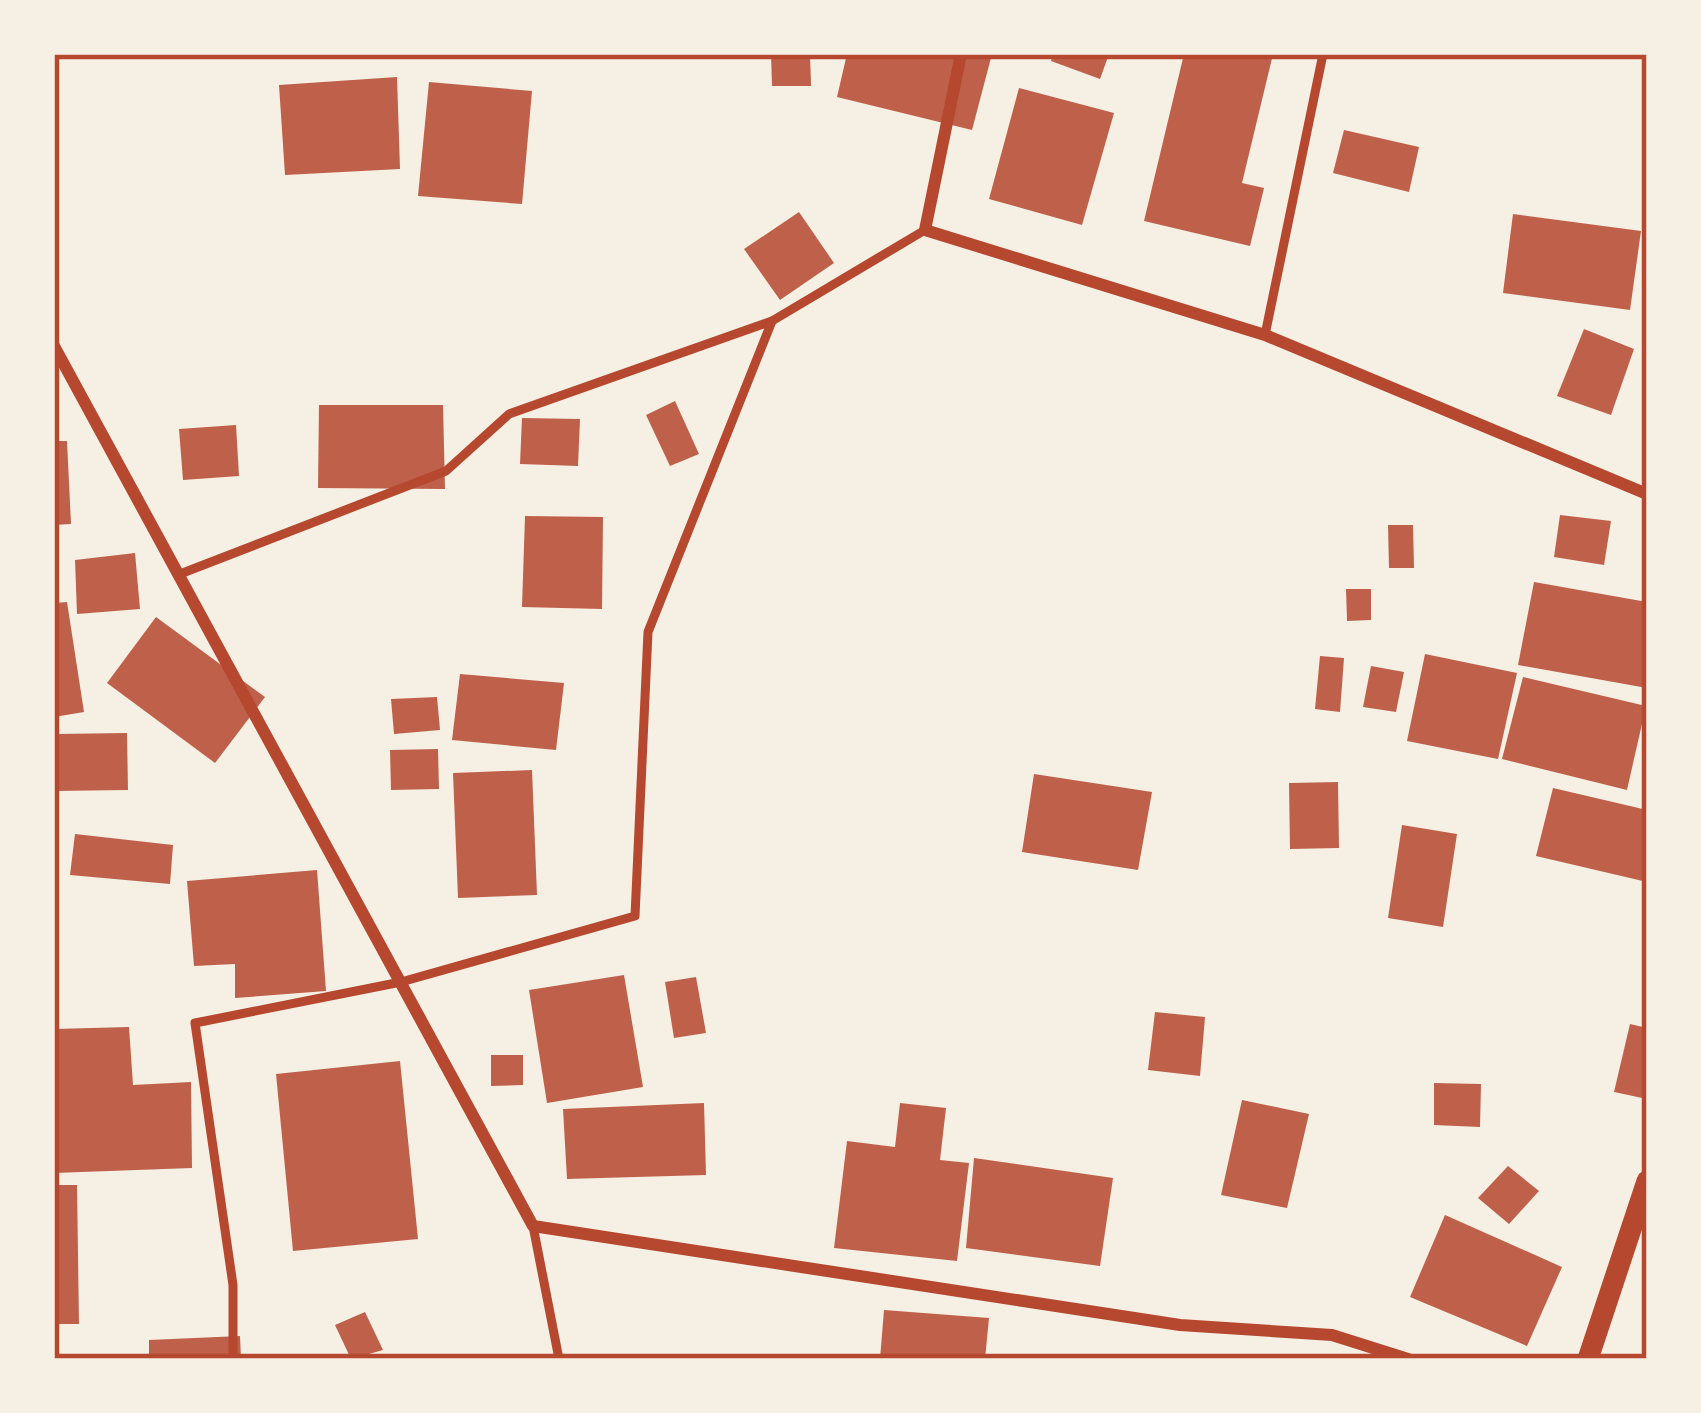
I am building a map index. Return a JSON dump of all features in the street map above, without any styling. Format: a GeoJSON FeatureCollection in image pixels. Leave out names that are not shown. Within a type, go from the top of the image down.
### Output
{"type":"FeatureCollection","features":[{"type":"Feature","properties":{"kind":"street"},"geometry":{"type":"LineString","coordinates":[[961,54],[925,230],[1265,335],[1647,494]]}},
{"type":"Feature","properties":{"kind":"street"},"geometry":{"type":"LineString","coordinates":[[54,346],[533,1226],[1180,1325],[1332,1335],[1408,1359]]}},
{"type":"Feature","properties":{"kind":"street"},"geometry":{"type":"LineString","coordinates":[[1588,1359],[1647,1180]]}},
{"type":"Feature","properties":{"kind":"lane"},"geometry":{"type":"LineString","coordinates":[[1265,335],[1323,54]]}},
{"type":"Feature","properties":{"kind":"lane"},"geometry":{"type":"LineString","coordinates":[[180,574],[446,471],[509,414],[772,321],[925,230]]}},
{"type":"Feature","properties":{"kind":"lane"},"geometry":{"type":"LineString","coordinates":[[233,1359],[233,1286],[195,1023],[401,982],[634,916],[648,632],[772,321]]}},
{"type":"Feature","properties":{"kind":"lane"},"geometry":{"type":"LineString","coordinates":[[533,1226],[559,1359]]}},
{"type":"Feature","properties":{"kind":"building"},"geometry":{"type":"Polygon","coordinates":[[[771,54],[810,54],[811,86],[772,86],[771,54]]]}},
{"type":"Feature","properties":{"kind":"building"},"geometry":{"type":"Polygon","coordinates":[[[847,54],[992,54],[972,130],[837,97],[847,54]]]}},
{"type":"Feature","properties":{"kind":"building"},"geometry":{"type":"Polygon","coordinates":[[[1053,54],[1109,54],[1100,79],[1051,61],[1053,54]]]}},
{"type":"Feature","properties":{"kind":"building"},"geometry":{"type":"Polygon","coordinates":[[[1184,54],[1273,54],[1242,183],[1264,188],[1250,246],[1144,221],[1184,54]]]}},
{"type":"Feature","properties":{"kind":"building"},"geometry":{"type":"Polygon","coordinates":[[[397,77],[400,169],[285,175],[279,85],[397,77]]]}},
{"type":"Feature","properties":{"kind":"building"},"geometry":{"type":"Polygon","coordinates":[[[429,82],[532,91],[522,204],[418,196],[429,82]]]}},
{"type":"Feature","properties":{"kind":"building"},"geometry":{"type":"Polygon","coordinates":[[[1019,88],[1114,113],[1082,225],[989,199],[1019,88]]]}},
{"type":"Feature","properties":{"kind":"building"},"geometry":{"type":"Polygon","coordinates":[[[1344,130],[1419,147],[1409,192],[1333,173],[1344,130]]]}},
{"type":"Feature","properties":{"kind":"building"},"geometry":{"type":"Polygon","coordinates":[[[799,212],[834,263],[780,300],[744,249],[799,212]]]}},
{"type":"Feature","properties":{"kind":"building"},"geometry":{"type":"Polygon","coordinates":[[[1513,214],[1641,231],[1630,310],[1503,293],[1513,214]]]}},
{"type":"Feature","properties":{"kind":"building"},"geometry":{"type":"Polygon","coordinates":[[[1584,329],[1634,349],[1611,415],[1557,396],[1584,329]]]}},
{"type":"Feature","properties":{"kind":"building"},"geometry":{"type":"Polygon","coordinates":[[[675,401],[699,454],[670,466],[646,415],[675,401]]]}},
{"type":"Feature","properties":{"kind":"building"},"geometry":{"type":"Polygon","coordinates":[[[319,405],[443,405],[445,489],[318,488],[319,405]]]}},
{"type":"Feature","properties":{"kind":"building"},"geometry":{"type":"Polygon","coordinates":[[[522,418],[580,419],[578,466],[520,464],[522,418]]]}},
{"type":"Feature","properties":{"kind":"building"},"geometry":{"type":"Polygon","coordinates":[[[236,425],[239,476],[183,480],[179,429],[236,425]]]}},
{"type":"Feature","properties":{"kind":"building"},"geometry":{"type":"Polygon","coordinates":[[[54,441],[67,441],[71,524],[54,525],[54,441]]]}},
{"type":"Feature","properties":{"kind":"building"},"geometry":{"type":"Polygon","coordinates":[[[1560,515],[1611,521],[1604,565],[1554,557],[1560,515]]]}},
{"type":"Feature","properties":{"kind":"building"},"geometry":{"type":"Polygon","coordinates":[[[525,516],[603,517],[602,609],[522,607],[525,516]]]}},
{"type":"Feature","properties":{"kind":"building"},"geometry":{"type":"Polygon","coordinates":[[[1388,525],[1413,525],[1414,568],[1389,568],[1388,525]]]}},
{"type":"Feature","properties":{"kind":"building"},"geometry":{"type":"Polygon","coordinates":[[[135,553],[140,609],[77,614],[75,560],[135,553]]]}},
{"type":"Feature","properties":{"kind":"building"},"geometry":{"type":"Polygon","coordinates":[[[1534,582],[1647,602],[1647,688],[1518,665],[1534,582]]]}},
{"type":"Feature","properties":{"kind":"building"},"geometry":{"type":"Polygon","coordinates":[[[1346,589],[1371,589],[1371,620],[1347,621],[1346,589]]]}},
{"type":"Feature","properties":{"kind":"building"},"geometry":{"type":"Polygon","coordinates":[[[67,602],[84,712],[54,717],[54,603],[67,602]]]}},
{"type":"Feature","properties":{"kind":"building"},"geometry":{"type":"Polygon","coordinates":[[[156,617],[265,697],[215,763],[107,683],[156,617]]]}},
{"type":"Feature","properties":{"kind":"building"},"geometry":{"type":"Polygon","coordinates":[[[1425,654],[1517,673],[1498,759],[1407,741],[1425,654]]]}},
{"type":"Feature","properties":{"kind":"building"},"geometry":{"type":"Polygon","coordinates":[[[1320,656],[1344,658],[1340,712],[1315,709],[1320,656]]]}},
{"type":"Feature","properties":{"kind":"building"},"geometry":{"type":"Polygon","coordinates":[[[1371,666],[1404,672],[1396,712],[1363,707],[1371,666]]]}},
{"type":"Feature","properties":{"kind":"building"},"geometry":{"type":"Polygon","coordinates":[[[460,674],[564,683],[556,750],[452,740],[460,674]]]}},
{"type":"Feature","properties":{"kind":"building"},"geometry":{"type":"Polygon","coordinates":[[[1523,677],[1646,706],[1627,790],[1502,759],[1523,677]]]}},
{"type":"Feature","properties":{"kind":"building"},"geometry":{"type":"Polygon","coordinates":[[[437,697],[440,730],[394,734],[391,699],[437,697]]]}},
{"type":"Feature","properties":{"kind":"building"},"geometry":{"type":"Polygon","coordinates":[[[127,733],[128,790],[54,791],[54,734],[127,733]]]}},
{"type":"Feature","properties":{"kind":"building"},"geometry":{"type":"Polygon","coordinates":[[[438,749],[439,789],[391,790],[390,750],[438,749]]]}},
{"type":"Feature","properties":{"kind":"building"},"geometry":{"type":"Polygon","coordinates":[[[532,770],[537,895],[458,898],[453,773],[532,770]]]}},
{"type":"Feature","properties":{"kind":"building"},"geometry":{"type":"Polygon","coordinates":[[[1034,774],[1152,792],[1138,870],[1022,852],[1034,774]]]}},
{"type":"Feature","properties":{"kind":"building"},"geometry":{"type":"Polygon","coordinates":[[[1338,782],[1339,848],[1290,849],[1289,783],[1338,782]]]}},
{"type":"Feature","properties":{"kind":"building"},"geometry":{"type":"Polygon","coordinates":[[[1553,788],[1647,810],[1647,882],[1536,856],[1553,788]]]}},
{"type":"Feature","properties":{"kind":"building"},"geometry":{"type":"Polygon","coordinates":[[[1402,825],[1457,834],[1443,927],[1388,918],[1402,825]]]}},
{"type":"Feature","properties":{"kind":"building"},"geometry":{"type":"Polygon","coordinates":[[[75,834],[173,845],[170,884],[70,875],[75,834]]]}},
{"type":"Feature","properties":{"kind":"building"},"geometry":{"type":"Polygon","coordinates":[[[317,870],[326,991],[235,998],[235,964],[194,966],[187,881],[317,870]]]}},
{"type":"Feature","properties":{"kind":"building"},"geometry":{"type":"Polygon","coordinates":[[[624,975],[643,1087],[547,1103],[529,990],[624,975]]]}},
{"type":"Feature","properties":{"kind":"building"},"geometry":{"type":"Polygon","coordinates":[[[696,977],[706,1033],[674,1038],[665,982],[696,977]]]}},
{"type":"Feature","properties":{"kind":"building"},"geometry":{"type":"Polygon","coordinates":[[[1155,1012],[1205,1017],[1200,1076],[1148,1070],[1155,1012]]]}},
{"type":"Feature","properties":{"kind":"building"},"geometry":{"type":"Polygon","coordinates":[[[1630,1024],[1647,1028],[1647,1099],[1614,1092],[1630,1024]]]}},
{"type":"Feature","properties":{"kind":"building"},"geometry":{"type":"Polygon","coordinates":[[[129,1027],[133,1085],[191,1082],[192,1168],[54,1173],[54,1029],[129,1027]]]}},
{"type":"Feature","properties":{"kind":"building"},"geometry":{"type":"Polygon","coordinates":[[[491,1055],[523,1055],[523,1085],[491,1086],[491,1055]]]}},
{"type":"Feature","properties":{"kind":"building"},"geometry":{"type":"Polygon","coordinates":[[[400,1061],[418,1239],[293,1251],[276,1074],[400,1061]]]}},
{"type":"Feature","properties":{"kind":"building"},"geometry":{"type":"Polygon","coordinates":[[[1434,1083],[1481,1084],[1480,1127],[1434,1125],[1434,1083]]]}},
{"type":"Feature","properties":{"kind":"building"},"geometry":{"type":"Polygon","coordinates":[[[1242,1100],[1309,1114],[1287,1208],[1221,1195],[1242,1100]]]}},
{"type":"Feature","properties":{"kind":"building"},"geometry":{"type":"Polygon","coordinates":[[[704,1103],[706,1175],[567,1179],[563,1109],[704,1103]]]}},
{"type":"Feature","properties":{"kind":"building"},"geometry":{"type":"Polygon","coordinates":[[[900,1103],[946,1108],[940,1160],[969,1163],[957,1261],[834,1248],[847,1141],[895,1147],[900,1103]]]}},
{"type":"Feature","properties":{"kind":"building"},"geometry":{"type":"Polygon","coordinates":[[[974,1158],[1113,1178],[1100,1266],[966,1248],[974,1158]]]}},
{"type":"Feature","properties":{"kind":"building"},"geometry":{"type":"Polygon","coordinates":[[[1508,1166],[1539,1191],[1509,1224],[1478,1198],[1508,1166]]]}},
{"type":"Feature","properties":{"kind":"building"},"geometry":{"type":"Polygon","coordinates":[[[54,1185],[77,1185],[79,1324],[54,1324],[54,1185]]]}},
{"type":"Feature","properties":{"kind":"building"},"geometry":{"type":"Polygon","coordinates":[[[1445,1215],[1562,1267],[1527,1346],[1410,1297],[1445,1215]]]}},
{"type":"Feature","properties":{"kind":"building"},"geometry":{"type":"Polygon","coordinates":[[[884,1310],[989,1318],[985,1359],[880,1359],[884,1310]]]}},
{"type":"Feature","properties":{"kind":"building"},"geometry":{"type":"Polygon","coordinates":[[[365,1312],[383,1350],[351,1359],[335,1325],[365,1312]]]}},
{"type":"Feature","properties":{"kind":"building"},"geometry":{"type":"Polygon","coordinates":[[[240,1336],[241,1359],[149,1359],[149,1340],[240,1336]]]}}]}
